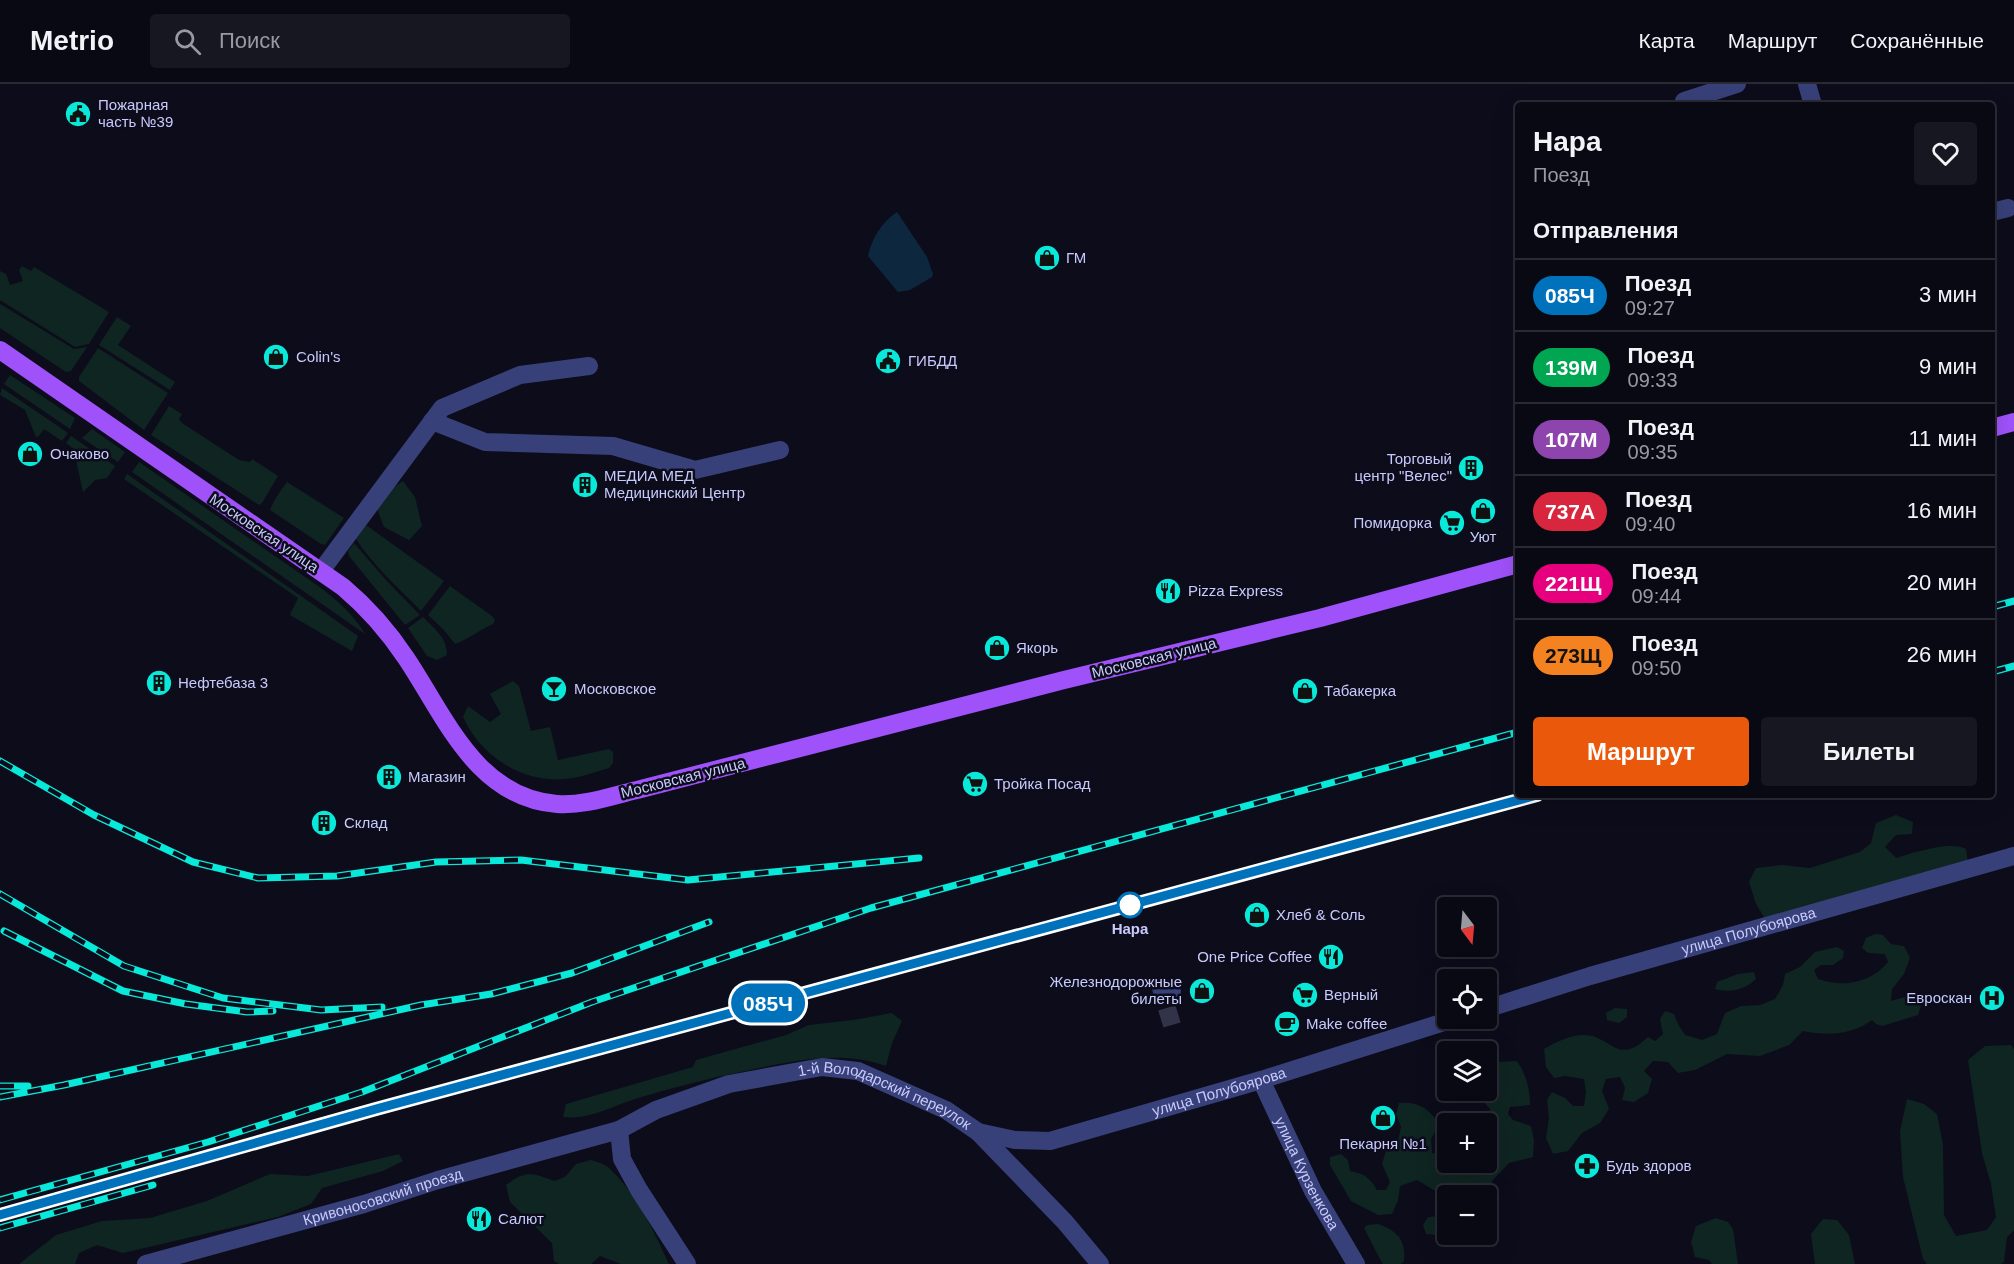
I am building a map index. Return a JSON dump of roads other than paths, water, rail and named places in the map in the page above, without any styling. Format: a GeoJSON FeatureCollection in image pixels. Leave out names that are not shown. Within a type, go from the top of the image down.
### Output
{"type":"FeatureCollection","features":[{"type":"Feature","properties":{"kind":"main road","name":"Московская улица"},"geometry":{"type":"LineString","coordinates":[[0,350],[350,593],[382,624],[453,734],[474,762],[510,791],[520,796],[558,804],[592,800],[637,790],[1064,680],[1320,618],[1515,565]]}},
{"type":"Feature","properties":{"kind":"main road"},"geometry":{"type":"LineString","coordinates":[[1995,427],[2014,422]]}},
{"type":"Feature","properties":{"kind":"street"},"geometry":{"type":"LineString","coordinates":[[1684,101],[1737,84]]}},
{"type":"Feature","properties":{"kind":"street"},"geometry":{"type":"LineString","coordinates":[[1807,84],[1812,102]]}},
{"type":"Feature","properties":{"kind":"street"},"geometry":{"type":"LineString","coordinates":[[321,571],[442,408],[520,375],[589,366]]}},
{"type":"Feature","properties":{"kind":"street"},"geometry":{"type":"LineString","coordinates":[[432,421],[485,442],[613,446],[695,470],[780,450]]}},
{"type":"Feature","properties":{"kind":"street","name":"улица Полубоярова"},"geometry":{"type":"LineString","coordinates":[[1497,1006],[1590,976],[2014,856]]}},
{"type":"Feature","properties":{"kind":"street","name":"улица Полубоярова"},"geometry":{"type":"LineString","coordinates":[[978,1132],[1015,1140],[1050,1141],[1261,1080],[1437,1024]]}},
{"type":"Feature","properties":{"kind":"street","name":"1-й Володарский переулок"},"geometry":{"type":"LineString","coordinates":[[619,1130],[656,1110],[729,1084],[822,1067],[858,1071],[946,1110],[978,1132],[1065,1222],[1100,1264]]}},
{"type":"Feature","properties":{"kind":"street","name":"улица Курзенкова"},"geometry":{"type":"LineString","coordinates":[[1261,1080],[1313,1191],[1356,1264]]}},
{"type":"Feature","properties":{"kind":"street"},"geometry":{"type":"LineString","coordinates":[[619,1130],[622,1159],[639,1190],[687,1264]]}},
{"type":"Feature","properties":{"kind":"street","name":"Кривоносовский проезд"},"geometry":{"type":"LineString","coordinates":[[146,1264],[619,1130]]}},
{"type":"Feature","properties":{"kind":"water"},"geometry":{"type":"Polygon","coordinates":[[[897,212],[927,257],[933,274],[932,277],[910,290],[898,292],[868,256],[878,231],[897,212]]]}},
{"type":"Feature","properties":{"kind":"tunnel"},"geometry":{"type":"LineString","coordinates":[[1159,982],[1172,1025]]}},
{"type":"Feature","properties":{"kind":"railway"},"geometry":{"type":"LineString","coordinates":[[1995,606],[2014,601]]}},
{"type":"Feature","properties":{"kind":"railway"},"geometry":{"type":"LineString","coordinates":[[1995,671],[2014,666]]}},
{"type":"Feature","properties":{"kind":"railway"},"geometry":{"type":"LineString","coordinates":[[0,1200],[208,1142],[362,1092],[592,1002],[871,908],[1515,733]]}},
{"type":"Feature","properties":{"kind":"railway"},"geometry":{"type":"LineString","coordinates":[[0,761],[94,815],[193,862],[258,878],[337,876],[436,862],[521,860],[688,880],[919,858]]}},
{"type":"Feature","properties":{"kind":"railway"},"geometry":{"type":"LineString","coordinates":[[0,1215],[354,1115],[1526,798]]}},
{"type":"Feature","properties":{"kind":"railway"},"geometry":{"type":"LineString","coordinates":[[0,894],[124,966],[223,998],[321,1010],[382,1007]]}},
{"type":"Feature","properties":{"kind":"railway"},"geometry":{"type":"LineString","coordinates":[[0,1097],[64,1085],[421,1005],[491,994],[572,973],[709,922]]}},
{"type":"Feature","properties":{"kind":"railway"},"geometry":{"type":"LineString","coordinates":[[4,931],[123,991],[186,1004],[247,1012],[273,1011]]}},
{"type":"Feature","properties":{"kind":"railway"},"geometry":{"type":"LineString","coordinates":[[0,1086],[28,1086]]}},
{"type":"Feature","properties":{"kind":"railway"},"geometry":{"type":"LineString","coordinates":[[0,1228],[153,1185]]}},
{"type":"Feature","properties":{"kind":"train","name":"085Ч"},"geometry":{"type":"LineString","coordinates":[[0,1215],[376,1109],[1526,798]]}},
{"type":"Feature","properties":{"kind":"place","name":"Пожарная часть №39"},"geometry":{"type":"Point","coordinates":[78,114]}},
{"type":"Feature","properties":{"kind":"place","name":"ГМ"},"geometry":{"type":"Point","coordinates":[1047,258]}},
{"type":"Feature","properties":{"kind":"place","name":"Colin's"},"geometry":{"type":"Point","coordinates":[276,357]}},
{"type":"Feature","properties":{"kind":"place","name":"ГИБДД"},"geometry":{"type":"Point","coordinates":[888,361]}},
{"type":"Feature","properties":{"kind":"place","name":"Очаково"},"geometry":{"type":"Point","coordinates":[30,454]}},
{"type":"Feature","properties":{"kind":"place","name":"Торговый центр \"Велес\""},"geometry":{"type":"Point","coordinates":[1471,468]}},
{"type":"Feature","properties":{"kind":"place","name":"МЕДИА МЕД Медицинский Центр"},"geometry":{"type":"Point","coordinates":[585,485]}},
{"type":"Feature","properties":{"kind":"place","name":"Уют"},"geometry":{"type":"Point","coordinates":[1483,511]}},
{"type":"Feature","properties":{"kind":"place","name":"Помидорка"},"geometry":{"type":"Point","coordinates":[1452,523]}},
{"type":"Feature","properties":{"kind":"place","name":"Pizza Express"},"geometry":{"type":"Point","coordinates":[1168,591]}},
{"type":"Feature","properties":{"kind":"place","name":"Якорь"},"geometry":{"type":"Point","coordinates":[997,648]}},
{"type":"Feature","properties":{"kind":"place","name":"Нефтебаза 3"},"geometry":{"type":"Point","coordinates":[159,683]}},
{"type":"Feature","properties":{"kind":"place","name":"Московское"},"geometry":{"type":"Point","coordinates":[554,689]}},
{"type":"Feature","properties":{"kind":"place","name":"Табакерка"},"geometry":{"type":"Point","coordinates":[1305,691]}},
{"type":"Feature","properties":{"kind":"place","name":"Магазин"},"geometry":{"type":"Point","coordinates":[389,777]}},
{"type":"Feature","properties":{"kind":"place","name":"Тройка Посад"},"geometry":{"type":"Point","coordinates":[975,784]}},
{"type":"Feature","properties":{"kind":"place","name":"Склад"},"geometry":{"type":"Point","coordinates":[324,823]}},
{"type":"Feature","properties":{"kind":"place","name":"Нара"},"geometry":{"type":"Point","coordinates":[1130,905]}},
{"type":"Feature","properties":{"kind":"place","name":"Хлеб & Соль"},"geometry":{"type":"Point","coordinates":[1257,915]}},
{"type":"Feature","properties":{"kind":"place","name":"One Price Coffee"},"geometry":{"type":"Point","coordinates":[1331,957]}},
{"type":"Feature","properties":{"kind":"place","name":"Железнодорожные билеты"},"geometry":{"type":"Point","coordinates":[1202,991]}},
{"type":"Feature","properties":{"kind":"place","name":"Верный"},"geometry":{"type":"Point","coordinates":[1305,995]}},
{"type":"Feature","properties":{"kind":"place","name":"Евроскан"},"geometry":{"type":"Point","coordinates":[1992,998]}},
{"type":"Feature","properties":{"kind":"place","name":"Make coffee"},"geometry":{"type":"Point","coordinates":[1287,1024]}},
{"type":"Feature","properties":{"kind":"place","name":"Пекарня №1"},"geometry":{"type":"Point","coordinates":[1383,1118]}},
{"type":"Feature","properties":{"kind":"place","name":"Будь здоров"},"geometry":{"type":"Point","coordinates":[1587,1166]}},
{"type":"Feature","properties":{"kind":"place","name":"Салют"},"geometry":{"type":"Point","coordinates":[479,1219]}}]}
